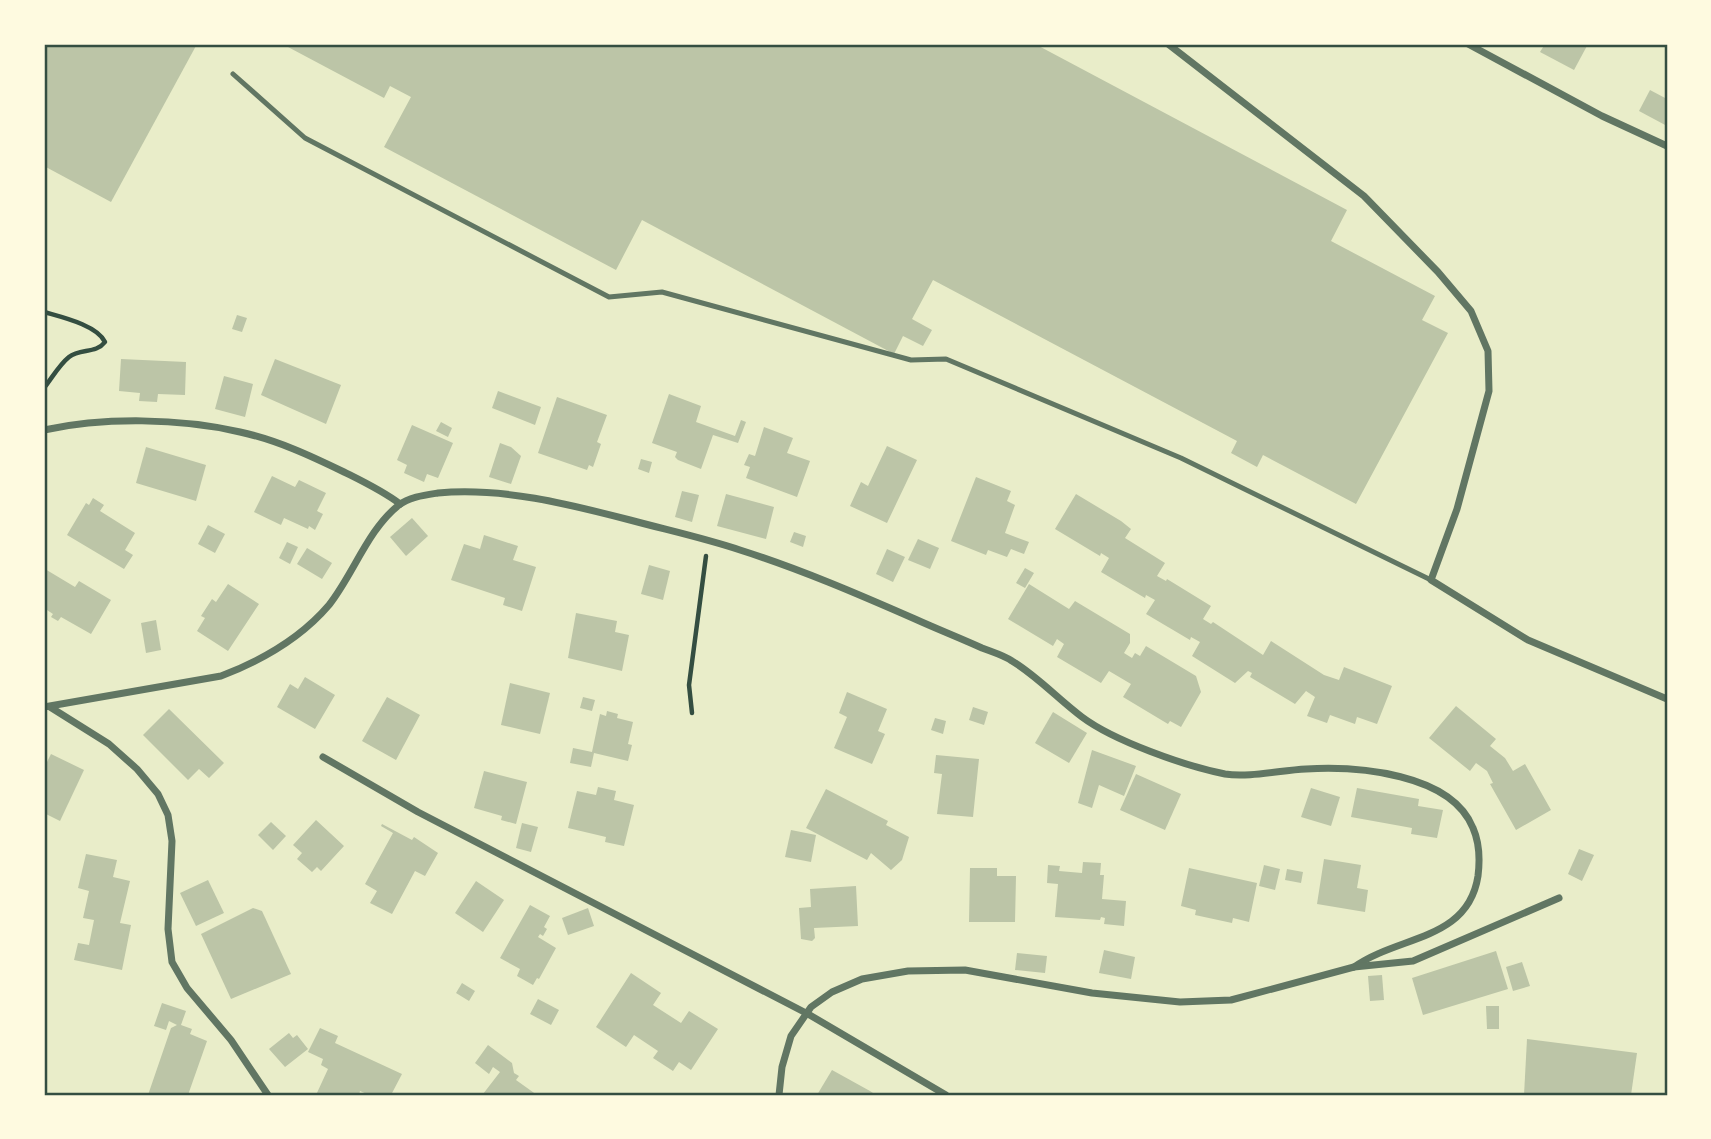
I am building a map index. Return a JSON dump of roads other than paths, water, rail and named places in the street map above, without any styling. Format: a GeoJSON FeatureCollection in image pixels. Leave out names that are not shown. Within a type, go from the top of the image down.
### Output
{"type":"FeatureCollection","features":[{"type":"Feature","properties":{"kind":"street"},"geometry":{"type":"LineString","coordinates":[[1168,44],[1364,196],[1471,310],[1488,351],[1489,391],[1457,509],[1431,580],[1528,640],[1667,699]]}},
{"type":"Feature","properties":{"kind":"street"},"geometry":{"type":"LineString","coordinates":[[1468,44],[1602,116],[1667,146]]}},
{"type":"Feature","properties":{"kind":"street"},"geometry":{"type":"LineString","coordinates":[[44,430],[115,422],[172,423],[241,432],[294,448],[384,492],[400,503]]}},
{"type":"Feature","properties":{"kind":"street"},"geometry":{"type":"LineString","coordinates":[[46,707],[221,676],[278,650],[300,634],[331,602],[368,543],[400,503],[415,497],[466,491],[538,498],[741,550],[855,593],[1012,661],[1086,720],[1153,753],[1229,775],[1310,768],[1368,771],[1403,776],[1430,787],[1457,806],[1473,826],[1480,857],[1475,892],[1462,915],[1443,928],[1370,955],[1354,967]]}},
{"type":"Feature","properties":{"kind":"street"},"geometry":{"type":"LineString","coordinates":[[46,707],[109,744],[138,769],[158,794],[168,815],[172,841],[167,929],[172,962],[187,988],[231,1040],[268,1095]]}},
{"type":"Feature","properties":{"kind":"street"},"geometry":{"type":"LineString","coordinates":[[323,757],[418,812],[808,1014],[946,1095]]}},
{"type":"Feature","properties":{"kind":"street"},"geometry":{"type":"LineString","coordinates":[[779,1095],[782,1067],[791,1036],[811,1007],[832,992],[862,979],[908,971],[965,970],[1092,993],[1180,1002],[1231,1000],[1354,967],[1413,961],[1559,898]]}},
{"type":"Feature","properties":{"kind":"lane"},"geometry":{"type":"LineString","coordinates":[[233,74],[305,138],[609,297],[662,292],[911,359],[946,359],[1181,457],[1431,580]]}}]}
